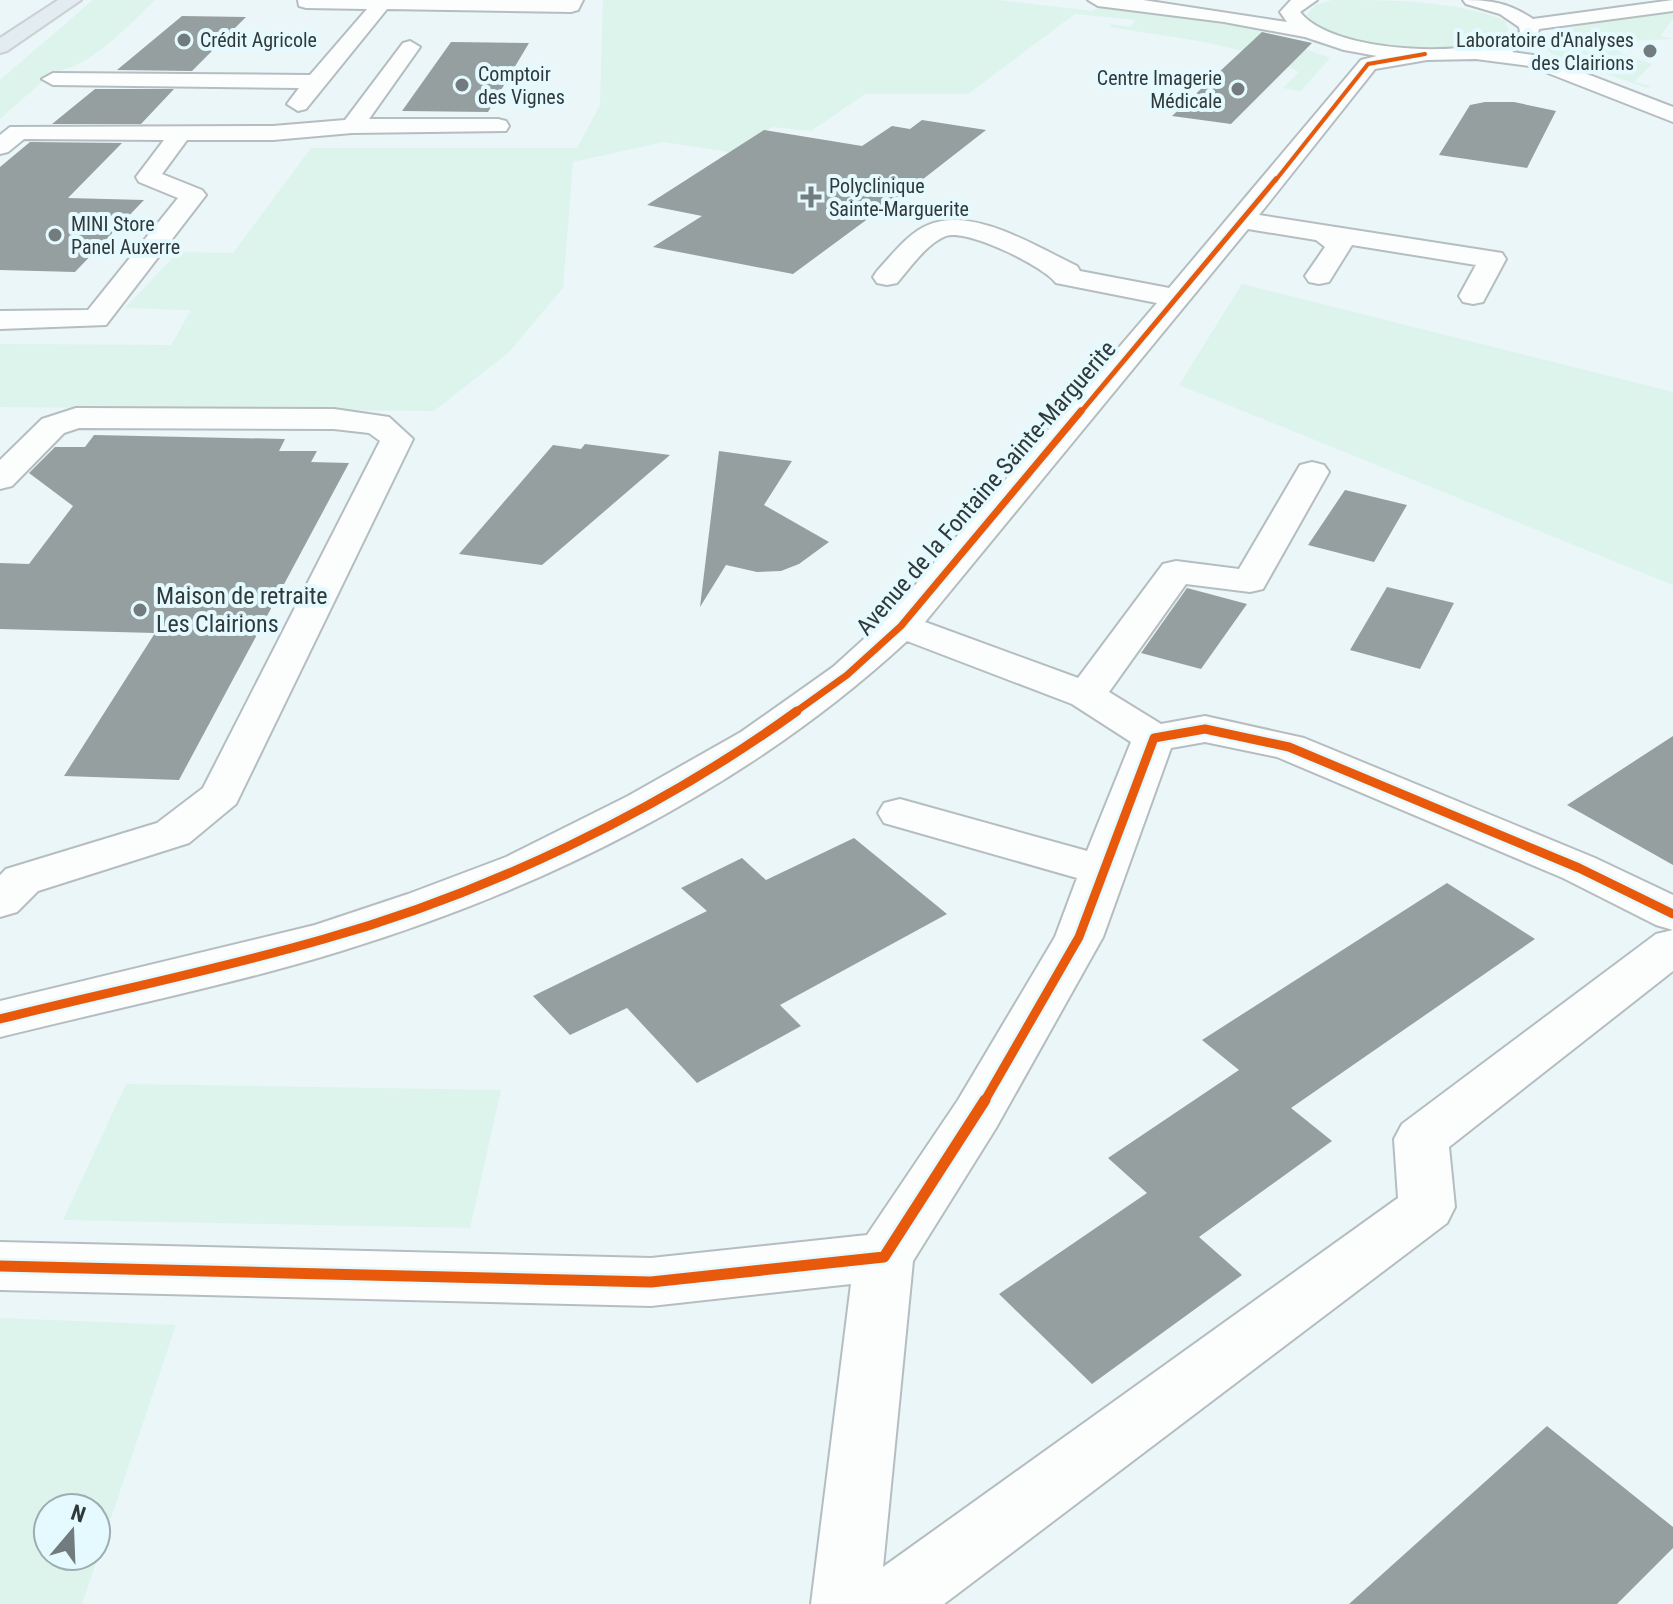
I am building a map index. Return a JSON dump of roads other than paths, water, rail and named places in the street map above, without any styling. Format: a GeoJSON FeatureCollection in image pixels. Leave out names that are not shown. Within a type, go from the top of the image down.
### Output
{"type":"FeatureCollection","features":[{"type":"Feature","properties":{"kind":"main road"},"geometry":{"type":"LineString","coordinates":[[0,45],[47,0]]}},
{"type":"Feature","properties":{"kind":"main road"},"geometry":{"type":"LineString","coordinates":[[0,45],[71,0]]}},
{"type":"Feature","properties":{"kind":"street"},"geometry":{"type":"LineString","coordinates":[[367,21],[446,9],[571,6],[573,0]]}},
{"type":"Feature","properties":{"kind":"street"},"geometry":{"type":"LineString","coordinates":[[1098,0],[1224,16],[1306,31],[1361,55],[1462,54],[1527,42],[1671,6]]}},
{"type":"Feature","properties":{"kind":"street"},"geometry":{"type":"LineString","coordinates":[[1169,0],[1257,5],[1303,2]]}},
{"type":"Feature","properties":{"kind":"street"},"geometry":{"type":"LineString","coordinates":[[1480,2],[1541,5],[1624,0]]}},
{"type":"Feature","properties":{"kind":"street"},"geometry":{"type":"LineString","coordinates":[[306,2],[383,2],[446,9]]}},
{"type":"Feature","properties":{"kind":"street"},"geometry":{"type":"LineString","coordinates":[[273,133],[383,2]]}},
{"type":"Feature","properties":{"kind":"street"},"geometry":{"type":"LineString","coordinates":[[1303,2],[1290,12],[1293,21],[1306,31]]}},
{"type":"Feature","properties":{"kind":"street"},"geometry":{"type":"LineString","coordinates":[[1480,2],[1521,17],[1527,42],[1673,115]]}},
{"type":"Feature","properties":{"kind":"street"},"geometry":{"type":"LineString","coordinates":[[352,126],[410,47]]}},
{"type":"Feature","properties":{"kind":"street","name":"Avenue de la Fontaine Sainte-Marguerite"},"geometry":{"type":"LineString","coordinates":[[0,1019],[325,939],[425,905],[522,867],[644,806],[756,741],[847,675],[901,626],[1240,220],[1361,55]]}},
{"type":"Feature","properties":{"kind":"street"},"geometry":{"type":"LineString","coordinates":[[53,79],[317,82]]}},
{"type":"Feature","properties":{"kind":"street"},"geometry":{"type":"LineString","coordinates":[[210,106],[235,81]]}},
{"type":"Feature","properties":{"kind":"street"},"geometry":{"type":"LineString","coordinates":[[0,147],[18,132],[273,133],[352,126],[498,126]]}},
{"type":"Feature","properties":{"kind":"street"},"geometry":{"type":"LineString","coordinates":[[0,320],[96,319],[193,195],[148,177],[181,132]]}},
{"type":"Feature","properties":{"kind":"street"},"geometry":{"type":"LineString","coordinates":[[1240,220],[1492,259],[1473,296]]}},
{"type":"Feature","properties":{"kind":"street"},"geometry":{"type":"LineString","coordinates":[[887,277],[935,232],[952,227],[992,237],[1067,272],[1066,277],[1175,298]]}},
{"type":"Feature","properties":{"kind":"street"},"geometry":{"type":"LineString","coordinates":[[1319,276],[1339,246],[1324,233]]}},
{"type":"Feature","properties":{"kind":"street"},"geometry":{"type":"LineString","coordinates":[[0,479],[53,426],[76,418],[334,419],[378,424],[397,439],[221,795],[173,833],[22,880],[0,901]]}},
{"type":"Feature","properties":{"kind":"street"},"geometry":{"type":"LineString","coordinates":[[1086,695],[1176,572],[1250,581],[1312,472]]}},
{"type":"Feature","properties":{"kind":"street"},"geometry":{"type":"LineString","coordinates":[[901,626],[1086,695],[1154,738],[1205,729],[1289,747],[1579,868],[1673,914]]}},
{"type":"Feature","properties":{"kind":"street"},"geometry":{"type":"LineString","coordinates":[[845,1604],[884,1257],[977,1114],[1079,937],[1154,738]]}},
{"type":"Feature","properties":{"kind":"street"},"geometry":{"type":"LineString","coordinates":[[900,813],[1103,870]]}},
{"type":"Feature","properties":{"kind":"street"},"geometry":{"type":"LineString","coordinates":[[889,1604],[1427,1207],[1421,1139],[1673,946]]}},
{"type":"Feature","properties":{"kind":"street"},"geometry":{"type":"LineString","coordinates":[[0,1266],[651,1282],[884,1257]]}},
{"type":"Feature","properties":{"kind":"place","name":"Crédit Agricole"},"geometry":{"type":"Point","coordinates":[184,40]}},
{"type":"Feature","properties":{"kind":"place","name":"Laboratoire d'Analyses des Clairions"},"geometry":{"type":"Point","coordinates":[1650,51]}},
{"type":"Feature","properties":{"kind":"place","name":"Comptoir des Vignes"},"geometry":{"type":"Point","coordinates":[462,85]}},
{"type":"Feature","properties":{"kind":"place","name":"Centre Imagerie Médicale"},"geometry":{"type":"Point","coordinates":[1238,89]}},
{"type":"Feature","properties":{"kind":"place","name":"Polyclinique Sainte-Marguerite"},"geometry":{"type":"Point","coordinates":[811,197]}},
{"type":"Feature","properties":{"kind":"place","name":"MINI Store Panel Auxerre"},"geometry":{"type":"Point","coordinates":[55,235]}},
{"type":"Feature","properties":{"kind":"place","name":"Maison de retraite Les Clairions"},"geometry":{"type":"Point","coordinates":[140,610]}}]}
